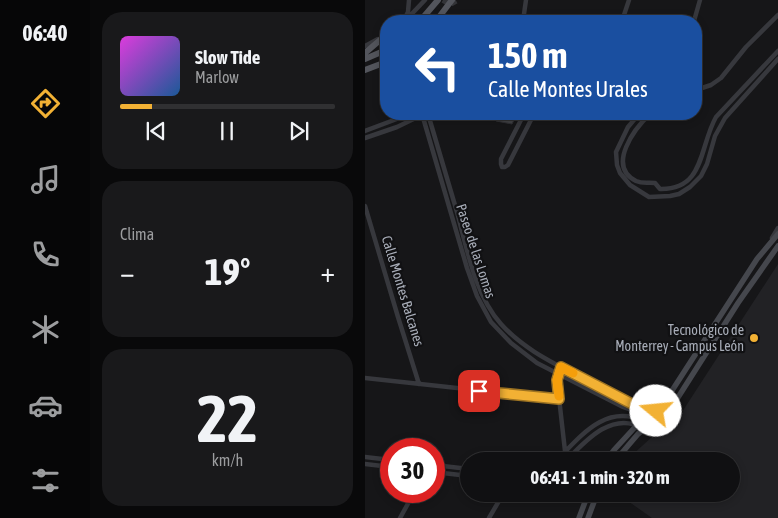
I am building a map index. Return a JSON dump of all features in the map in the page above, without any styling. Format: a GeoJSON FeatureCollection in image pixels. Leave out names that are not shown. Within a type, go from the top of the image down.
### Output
{"type":"FeatureCollection","features":[{"type":"Feature","properties":{"kind":"main road"},"geometry":{"type":"LineString","coordinates":[[425,15],[438,0]]}},
{"type":"Feature","properties":{"kind":"main road"},"geometry":{"type":"LineString","coordinates":[[441,15],[452,0]]}},
{"type":"Feature","properties":{"kind":"main road"},"geometry":{"type":"LineString","coordinates":[[365,53],[380,40]]}},
{"type":"Feature","properties":{"kind":"main road"},"geometry":{"type":"LineString","coordinates":[[365,59],[380,53]]}},
{"type":"Feature","properties":{"kind":"main road"},"geometry":{"type":"LineString","coordinates":[[365,70],[380,64]]}},
{"type":"Feature","properties":{"kind":"street"},"geometry":{"type":"LineString","coordinates":[[407,15],[409,0]]}},
{"type":"Feature","properties":{"kind":"street"},"geometry":{"type":"LineString","coordinates":[[411,15],[425,0]]}},
{"type":"Feature","properties":{"kind":"street"},"geometry":{"type":"LineString","coordinates":[[524,15],[526,0]]}},
{"type":"Feature","properties":{"kind":"street"},"geometry":{"type":"LineString","coordinates":[[623,15],[629,0]]}},
{"type":"Feature","properties":{"kind":"street"},"geometry":{"type":"LineString","coordinates":[[695,15],[699,0]]}},
{"type":"Feature","properties":{"kind":"street"},"geometry":{"type":"LineString","coordinates":[[702,88],[711,85],[721,78],[745,47],[778,15]]}},
{"type":"Feature","properties":{"kind":"street"},"geometry":{"type":"LineString","coordinates":[[365,46],[380,38]]}},
{"type":"Feature","properties":{"kind":"street"},"geometry":{"type":"LineString","coordinates":[[660,189],[682,186],[692,177],[699,164],[709,130],[716,117],[778,50]]}},
{"type":"Feature","properties":{"kind":"street"},"geometry":{"type":"LineString","coordinates":[[634,120],[628,127],[616,152],[620,174],[636,189],[651,198],[675,195],[685,191],[695,183],[704,171],[721,123],[778,59]]}},
{"type":"Feature","properties":{"kind":"street"},"geometry":{"type":"LineString","coordinates":[[365,131],[394,120]]}},
{"type":"Feature","properties":{"kind":"street"},"geometry":{"type":"LineString","coordinates":[[365,138],[410,120]]}},
{"type":"Feature","properties":{"kind":"street","name":"Paseo de las Lomas"},"geometry":{"type":"LineString","coordinates":[[426,120],[477,296],[491,322],[511,343],[527,356],[629,410],[642,421],[656,419]]}},
{"type":"Feature","properties":{"kind":"street"},"geometry":{"type":"LineString","coordinates":[[521,120],[501,159],[502,167],[505,168],[508,165],[531,120]]}},
{"type":"Feature","properties":{"kind":"street"},"geometry":{"type":"LineString","coordinates":[[644,120],[631,138],[624,153],[625,170],[636,181],[648,184],[655,183],[660,189]]}},
{"type":"Feature","properties":{"kind":"street"},"geometry":{"type":"LineString","coordinates":[[645,194],[645,188],[648,184]]}},
{"type":"Feature","properties":{"kind":"street"},"geometry":{"type":"LineString","coordinates":[[658,196],[660,189]]}},
{"type":"Feature","properties":{"kind":"street","name":"Calle Montes Balcanes"},"geometry":{"type":"LineString","coordinates":[[365,206],[419,384]]}},
{"type":"Feature","properties":{"kind":"street"},"geometry":{"type":"LineString","coordinates":[[613,452],[642,421],[664,403],[778,228]]}},
{"type":"Feature","properties":{"kind":"street"},"geometry":{"type":"LineString","coordinates":[[769,243],[778,234]]}},
{"type":"Feature","properties":{"kind":"street"},"geometry":{"type":"LineString","coordinates":[[623,452],[644,429],[677,399],[733,311],[778,246]]}},
{"type":"Feature","properties":{"kind":"street","name":"Paseo de las Lomas"},"geometry":{"type":"LineString","coordinates":[[467,257],[488,305],[501,323],[521,343],[561,367],[636,406],[647,411],[656,411]]}},
{"type":"Feature","properties":{"kind":"street"},"geometry":{"type":"LineString","coordinates":[[561,367],[558,373],[559,399],[565,451]]}},
{"type":"Feature","properties":{"kind":"street"},"geometry":{"type":"LineString","coordinates":[[365,378],[559,399]]}},
{"type":"Feature","properties":{"kind":"street"},"geometry":{"type":"LineString","coordinates":[[565,451],[585,431],[604,421],[630,416],[650,424]]}},
{"type":"Feature","properties":{"kind":"street"},"geometry":{"type":"LineString","coordinates":[[604,421],[606,427]]}},
{"type":"Feature","properties":{"kind":"street"},"geometry":{"type":"LineString","coordinates":[[574,452],[587,438],[606,427],[625,422],[642,421]]}},
{"type":"Feature","properties":{"kind":"street"},"geometry":{"type":"LineString","coordinates":[[642,421],[644,429]]}},
{"type":"Feature","properties":{"kind":"street"},"geometry":{"type":"LineString","coordinates":[[365,457],[380,459]]}},
{"type":"Feature","properties":{"kind":"street"},"geometry":{"type":"LineString","coordinates":[[365,464],[380,466]]}},
{"type":"Feature","properties":{"kind":"street"},"geometry":{"type":"LineString","coordinates":[[445,466],[460,468]]}},
{"type":"Feature","properties":{"kind":"street"},"geometry":{"type":"LineString","coordinates":[[445,473],[460,475]]}},
{"type":"Feature","properties":{"kind":"street"},"geometry":{"type":"LineString","coordinates":[[489,518],[498,502]]}},
{"type":"Feature","properties":{"kind":"street"},"geometry":{"type":"LineString","coordinates":[[579,518],[585,502]]}},
{"type":"Feature","properties":{"kind":"street"},"geometry":{"type":"LineString","coordinates":[[588,518],[594,502]]}},
{"type":"Feature","properties":{"kind":"street"},"geometry":{"type":"LineString","coordinates":[[400,518],[408,503]]}},
{"type":"Feature","properties":{"kind":"shaded area","name":"Tecnológico de Monterrey - Campus León"},"geometry":{"type":"Polygon","coordinates":[[[778,264],[778,518],[652,518],[629,502],[740,502],[740,452],[635,452],[682,412],[778,264]]]}},
{"type":"Feature","properties":{"kind":"building"},"geometry":{"type":"Polygon","coordinates":[[[496,120],[514,120],[512,124],[496,120]]]}},
{"type":"Feature","properties":{"kind":"tunnel"},"geometry":{"type":"LineString","coordinates":[[443,0],[450,4],[457,0]]}},
{"type":"Feature","properties":{"kind":"slow traffic"},"geometry":{"type":"LineString","coordinates":[[559,396],[557,380],[561,367],[573,373]]}},
{"type":"Feature","properties":{"kind":"place","name":"Tecnológico de Monterrey - Campus León"},"geometry":{"type":"Point","coordinates":[754,338]}},
{"type":"Feature","properties":{"kind":"route"},"geometry":{"type":"LineString","coordinates":[[479,391],[559,399],[557,380],[561,367],[612,395],[647,411],[656,411]]}}]}
